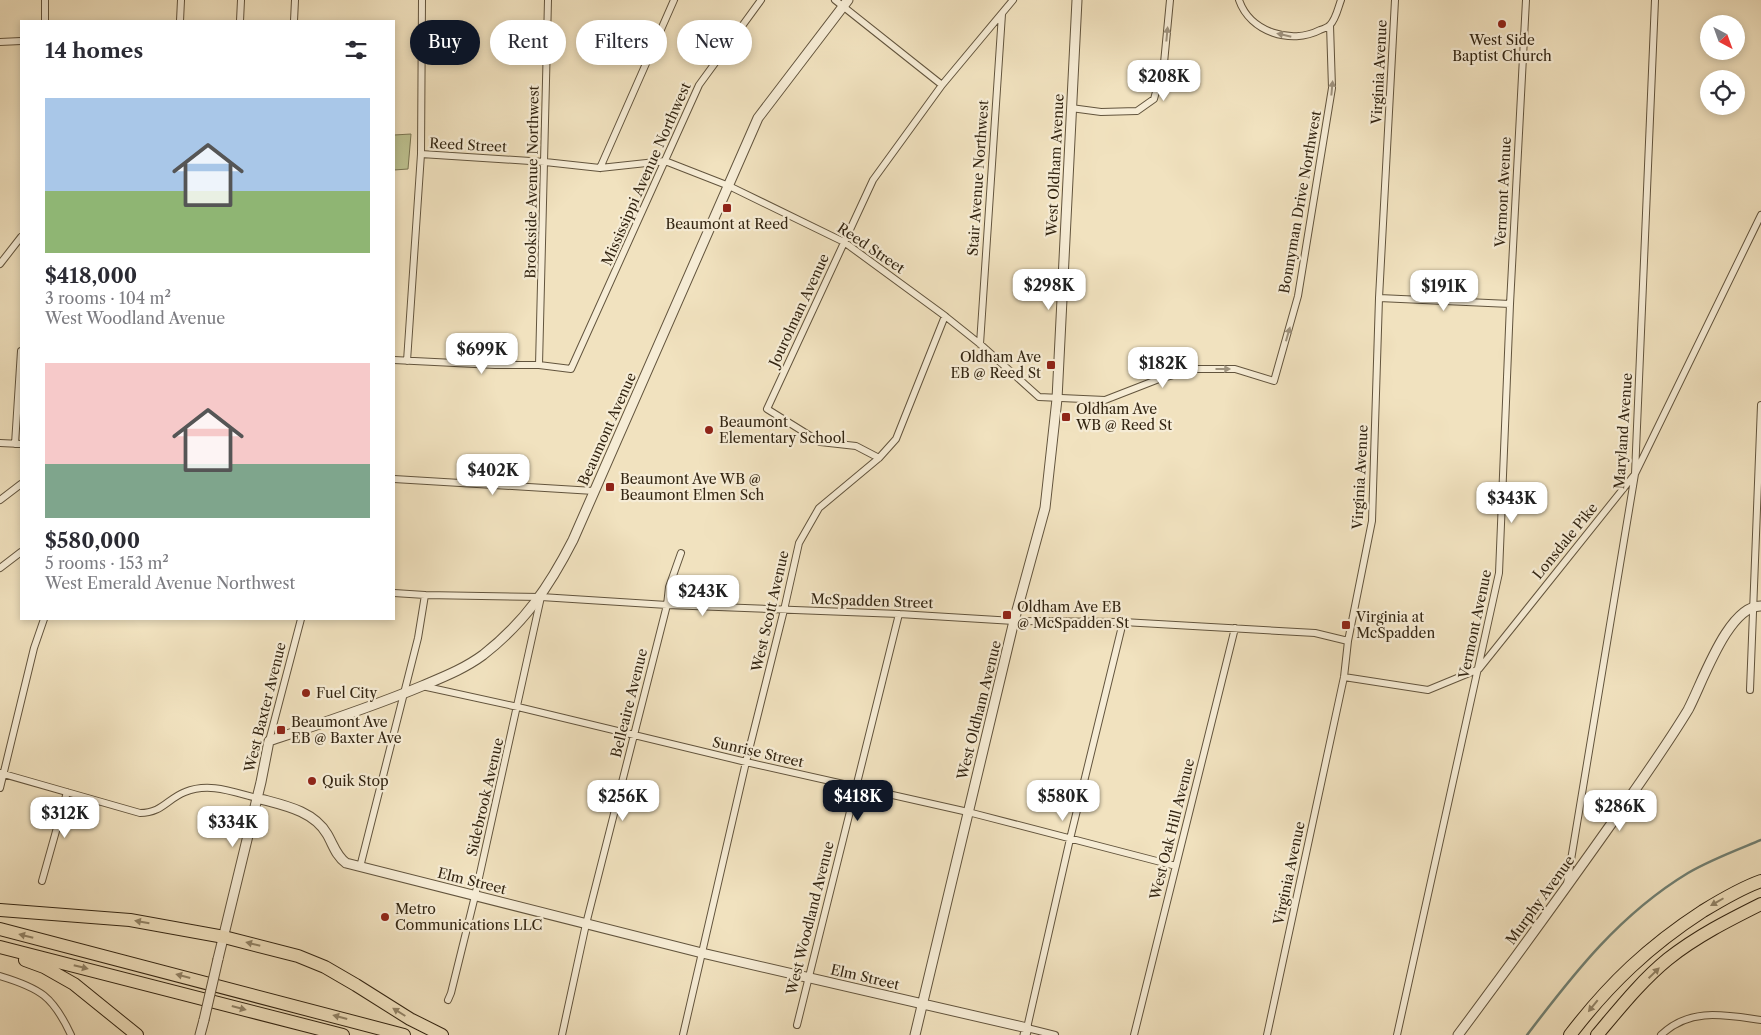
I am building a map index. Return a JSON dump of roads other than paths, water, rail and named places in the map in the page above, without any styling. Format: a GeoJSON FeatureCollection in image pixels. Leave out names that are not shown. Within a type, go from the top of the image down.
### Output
{"type":"FeatureCollection","features":[{"type":"Feature","properties":{"kind":"highway"},"geometry":{"type":"LineString","coordinates":[[1570,1035],[1596,1001],[1637,961],[1672,931],[1719,901],[1761,881]]}},
{"type":"Feature","properties":{"kind":"highway"},"geometry":{"type":"LineString","coordinates":[[1597,1035],[1632,994],[1668,959],[1717,926],[1761,904]]}},
{"type":"Feature","properties":{"kind":"highway"},"geometry":{"type":"LineString","coordinates":[[0,910],[130,920],[224,937],[298,956],[325,967],[410,1019],[442,1035]]}},
{"type":"Feature","properties":{"kind":"highway"},"geometry":{"type":"LineString","coordinates":[[0,929],[404,1035]]}},
{"type":"Feature","properties":{"kind":"highway"},"geometry":{"type":"LineString","coordinates":[[0,948],[44,967],[74,984],[137,1035]]}},
{"type":"Feature","properties":{"kind":"highway"},"geometry":{"type":"LineString","coordinates":[[0,948],[343,1035]]}},
{"type":"Feature","properties":{"kind":"street"},"geometry":{"type":"LineString","coordinates":[[45,0],[45,20]]}},
{"type":"Feature","properties":{"kind":"street"},"geometry":{"type":"LineString","coordinates":[[180,20],[181,0]]}},
{"type":"Feature","properties":{"kind":"street"},"geometry":{"type":"LineString","coordinates":[[240,20],[241,0]]}},
{"type":"Feature","properties":{"kind":"street"},"geometry":{"type":"LineString","coordinates":[[294,20],[295,0]]}},
{"type":"Feature","properties":{"kind":"street"},"geometry":{"type":"LineString","coordinates":[[407,361],[421,154],[422,0]]}},
{"type":"Feature","properties":{"kind":"street","name":"Brookside Avenue Northwest"},"geometry":{"type":"LineString","coordinates":[[539,365],[548,0]]}},
{"type":"Feature","properties":{"kind":"street"},"geometry":{"type":"LineString","coordinates":[[600,168],[674,0]]}},
{"type":"Feature","properties":{"kind":"street","name":"Mississippi Avenue Northwest"},"geometry":{"type":"LineString","coordinates":[[539,365],[571,369],[699,85],[761,0]]}},
{"type":"Feature","properties":{"kind":"street","name":"Jourolman Avenue"},"geometry":{"type":"LineString","coordinates":[[879,458],[856,446],[820,442],[767,409],[873,180],[942,85],[1013,0]]}},
{"type":"Feature","properties":{"kind":"street","name":"West Oldham Avenue"},"geometry":{"type":"LineString","coordinates":[[915,1035],[1014,621],[1045,508],[1057,398],[1077,0]]}},
{"type":"Feature","properties":{"kind":"street"},"geometry":{"type":"LineString","coordinates":[[1071,108],[1101,112],[1138,111],[1154,99],[1164,63],[1170,0]]}},
{"type":"Feature","properties":{"kind":"street"},"geometry":{"type":"LineString","coordinates":[[1239,0],[1242,9],[1262,27],[1281,35],[1296,37],[1311,35],[1330,26],[1337,14],[1341,0]]}},
{"type":"Feature","properties":{"kind":"street","name":"Virginia Avenue"},"geometry":{"type":"LineString","coordinates":[[1267,1035],[1344,677],[1348,641],[1372,521],[1379,298],[1395,0]]}},
{"type":"Feature","properties":{"kind":"street","name":"Vermont Avenue"},"geometry":{"type":"LineString","coordinates":[[1397,1035],[1499,573],[1510,304],[1526,0]]}},
{"type":"Feature","properties":{"kind":"street","name":"Maryland Avenue"},"geometry":{"type":"LineString","coordinates":[[1566,888],[1635,474],[1655,0]]}},
{"type":"Feature","properties":{"kind":"street"},"geometry":{"type":"LineString","coordinates":[[842,2],[942,85]]}},
{"type":"Feature","properties":{"kind":"street","name":"Beaumont Avenue"},"geometry":{"type":"LineString","coordinates":[[269,741],[404,693],[457,671],[481,656],[501,640],[540,597],[573,540],[758,118],[842,2]]}},
{"type":"Feature","properties":{"kind":"street","name":"Stair Avenue Northwest"},"geometry":{"type":"LineString","coordinates":[[980,344],[1002,14]]}},
{"type":"Feature","properties":{"kind":"street","name":"Bonnyman Drive Northwest"},"geometry":{"type":"LineString","coordinates":[[1274,381],[1298,296],[1332,88],[1330,26]]}},
{"type":"Feature","properties":{"kind":"street"},"geometry":{"type":"LineString","coordinates":[[0,42],[20,41]]}},
{"type":"Feature","properties":{"kind":"street","name":"Reed Street"},"geometry":{"type":"LineString","coordinates":[[421,154],[545,162],[600,168],[665,162],[729,186],[844,242],[945,316],[980,344],[1039,397],[1105,400],[1159,379],[1196,369],[1235,370],[1274,381]]}},
{"type":"Feature","properties":{"kind":"street","name":"Lonsdale Pike"},"geometry":{"type":"LineString","coordinates":[[1344,677],[1428,690],[1479,669],[1635,474],[1761,215]]}},
{"type":"Feature","properties":{"kind":"street"},"geometry":{"type":"LineString","coordinates":[[0,264],[20,238]]}},
{"type":"Feature","properties":{"kind":"street"},"geometry":{"type":"LineString","coordinates":[[1379,298],[1510,304]]}},
{"type":"Feature","properties":{"kind":"street","name":"West Scott Avenue"},"geometry":{"type":"LineString","coordinates":[[683,1035],[799,543],[819,508],[879,458],[896,439],[945,316]]}},
{"type":"Feature","properties":{"kind":"street"},"geometry":{"type":"LineString","coordinates":[[395,360],[495,365],[539,365]]}},
{"type":"Feature","properties":{"kind":"street"},"geometry":{"type":"LineString","coordinates":[[0,443],[18,444],[20,382]]}},
{"type":"Feature","properties":{"kind":"street"},"geometry":{"type":"LineString","coordinates":[[1750,690],[1757,606],[1761,405]]}},
{"type":"Feature","properties":{"kind":"street"},"geometry":{"type":"LineString","coordinates":[[395,479],[594,491]]}},
{"type":"Feature","properties":{"kind":"street"},"geometry":{"type":"LineString","coordinates":[[0,500],[20,485]]}},
{"type":"Feature","properties":{"kind":"street"},"geometry":{"type":"LineString","coordinates":[[0,568],[20,553]]}},
{"type":"Feature","properties":{"kind":"street","name":"Belleaire Avenue"},"geometry":{"type":"LineString","coordinates":[[562,1035],[586,924],[667,605],[669,587],[681,553]]}},
{"type":"Feature","properties":{"kind":"street","name":"McSpadden Street"},"geometry":{"type":"LineString","coordinates":[[395,593],[540,597],[667,605],[899,614],[1014,621],[1124,622],[1315,633],[1348,641]]}},
{"type":"Feature","properties":{"kind":"street"},"geometry":{"type":"LineString","coordinates":[[360,867],[418,638],[424,595]]}},
{"type":"Feature","properties":{"kind":"street","name":"Sidebrook Avenue"},"geometry":{"type":"LineString","coordinates":[[448,1000],[475,896],[518,706],[540,597]]}},
{"type":"Feature","properties":{"kind":"street","name":"Murphy Avenue"},"geometry":{"type":"LineString","coordinates":[[1458,1035],[1566,888],[1674,733],[1732,624],[1743,612],[1757,606]]}},
{"type":"Feature","properties":{"kind":"street","name":"West Woodland Avenue"},"geometry":{"type":"LineString","coordinates":[[797,1025],[899,614]]}},
{"type":"Feature","properties":{"kind":"street"},"geometry":{"type":"LineString","coordinates":[[0,788],[2,773],[34,648],[44,620]]}},
{"type":"Feature","properties":{"kind":"street","name":"West Baxter Avenue"},"geometry":{"type":"LineString","coordinates":[[200,1035],[269,741],[301,620]]}},
{"type":"Feature","properties":{"kind":"street"},"geometry":{"type":"LineString","coordinates":[[1026,1031],[1070,839],[1124,622]]}},
{"type":"Feature","properties":{"kind":"street","name":"West Oak Hill Avenue"},"geometry":{"type":"LineString","coordinates":[[1134,1035],[1235,628]]}},
{"type":"Feature","properties":{"kind":"street","name":"Sunrise Street"},"geometry":{"type":"LineString","coordinates":[[421,686],[518,706],[746,762],[968,812],[1176,866]]}},
{"type":"Feature","properties":{"kind":"street","name":"Elm Street"},"geometry":{"type":"LineString","coordinates":[[2,773],[140,813],[151,813],[160,809],[186,792],[215,787],[308,814],[322,827],[341,860],[346,864],[702,953],[1026,1031],[1055,1035]]}},
{"type":"Feature","properties":{"kind":"street"},"geometry":{"type":"LineString","coordinates":[[42,881],[67,792]]}},
{"type":"Feature","properties":{"kind":"street"},"geometry":{"type":"LineString","coordinates":[[0,976],[35,988],[63,1018],[71,1035]]}},
{"type":"Feature","properties":{"kind":"street"},"geometry":{"type":"LineString","coordinates":[[1661,1035],[1685,1020],[1704,1014],[1761,1020]]}},
{"type":"Feature","properties":{"kind":"waterway"},"geometry":{"type":"LineString","coordinates":[[1527,1035],[1581,967],[1641,907],[1663,889],[1696,868],[1761,840]]}},
{"type":"Feature","properties":{"kind":"place","name":"West Side Baptist Church"},"geometry":{"type":"Point","coordinates":[1502,24]}},
{"type":"Feature","properties":{"kind":"place","name":"Beaumont at Reed"},"geometry":{"type":"Point","coordinates":[727,208]}},
{"type":"Feature","properties":{"kind":"place","name":"Oldham Ave EB @ Reed St"},"geometry":{"type":"Point","coordinates":[1051,365]}},
{"type":"Feature","properties":{"kind":"place","name":"Oldham Ave WB @ Reed St"},"geometry":{"type":"Point","coordinates":[1066,417]}},
{"type":"Feature","properties":{"kind":"place","name":"Beaumont Elementary School"},"geometry":{"type":"Point","coordinates":[709,430]}},
{"type":"Feature","properties":{"kind":"place","name":"Beaumont Ave WB @ Beaumont Elmen Sch"},"geometry":{"type":"Point","coordinates":[610,487]}},
{"type":"Feature","properties":{"kind":"place","name":"Oldham Ave EB @ McSpadden St"},"geometry":{"type":"Point","coordinates":[1007,615]}},
{"type":"Feature","properties":{"kind":"place","name":"Virginia at McSpadden"},"geometry":{"type":"Point","coordinates":[1346,625]}},
{"type":"Feature","properties":{"kind":"place","name":"Fuel City"},"geometry":{"type":"Point","coordinates":[306,693]}},
{"type":"Feature","properties":{"kind":"place","name":"Beaumont Ave EB @ Baxter Ave"},"geometry":{"type":"Point","coordinates":[281,730]}},
{"type":"Feature","properties":{"kind":"place","name":"Quik Stop"},"geometry":{"type":"Point","coordinates":[312,781]}},
{"type":"Feature","properties":{"kind":"place","name":"Metro Communications LLC"},"geometry":{"type":"Point","coordinates":[385,917]}}]}
